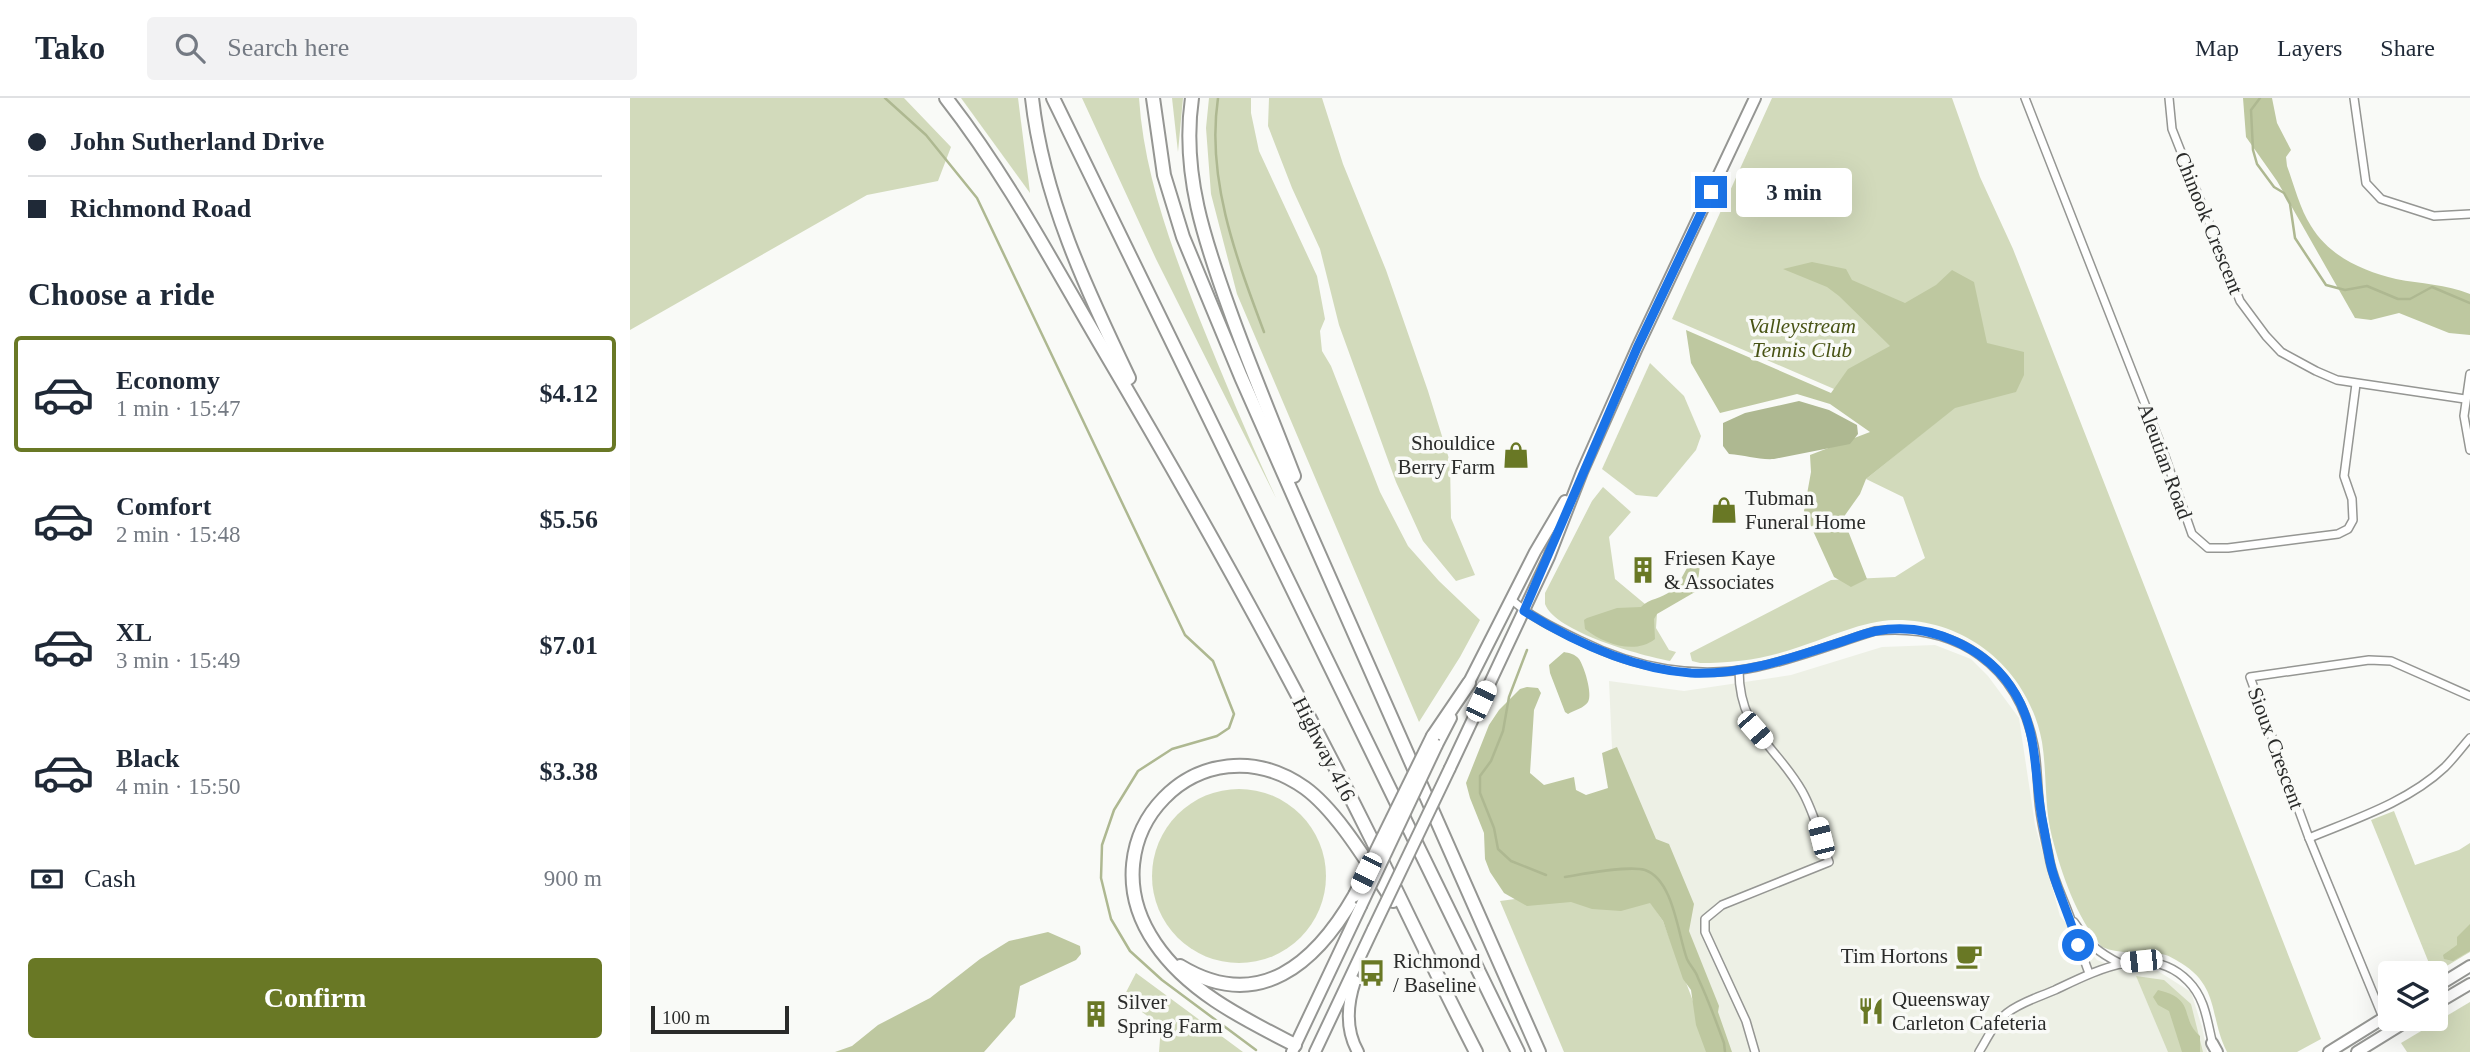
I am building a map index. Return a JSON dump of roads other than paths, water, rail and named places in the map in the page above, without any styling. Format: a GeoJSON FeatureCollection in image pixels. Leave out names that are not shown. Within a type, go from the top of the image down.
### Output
{"type":"FeatureCollection","features":[{"type":"Feature","properties":{"kind":"highway"},"geometry":{"type":"LineString","coordinates":[[946,98],[1003,179],[1164,452]]}},
{"type":"Feature","properties":{"kind":"highway"},"geometry":{"type":"LineString","coordinates":[[1032,98],[1035,126],[1049,188],[1067,242],[1164,452]]}},
{"type":"Feature","properties":{"kind":"highway"},"geometry":{"type":"LineString","coordinates":[[1053,98],[1518,1052]]}},
{"type":"Feature","properties":{"kind":"highway"},"geometry":{"type":"LineString","coordinates":[[1153,98],[1164,175],[1183,237],[1236,366],[1539,1052]]}},
{"type":"Feature","properties":{"kind":"highway"},"geometry":{"type":"LineString","coordinates":[[1192,98],[1189,156],[1204,236],[1242,343],[1340,597]]}},
{"type":"Feature","properties":{"kind":"highway","name":"Highway 416"},"geometry":{"type":"LineString","coordinates":[[1164,452],[1262,630],[1371,839],[1476,1052]]}},
{"type":"Feature","properties":{"kind":"highway"},"geometry":{"type":"LineString","coordinates":[[1165,956],[1193,973],[1216,980],[1251,983],[1275,978],[1310,957],[1358,901],[1435,740],[1469,683]]}},
{"type":"Feature","properties":{"kind":"highway"},"geometry":{"type":"LineString","coordinates":[[1294,1049],[1192,983],[1165,956],[1150,934],[1134,898],[1132,873],[1138,836],[1152,811],[1170,791],[1203,773],[1226,768],[1263,769],[1306,789],[1331,814],[1414,930]]}},
{"type":"Feature","properties":{"kind":"main road"},"geometry":{"type":"LineString","coordinates":[[1315,1052],[1524,611],[1637,348],[1755,98]]}},
{"type":"Feature","properties":{"kind":"main road"},"geometry":{"type":"LineString","coordinates":[[1469,683],[1535,552],[1582,472]]}},
{"type":"Feature","properties":{"kind":"main road"},"geometry":{"type":"LineString","coordinates":[[1310,1052],[1294,1049],[1358,901]]}},
{"type":"Feature","properties":{"kind":"main road"},"geometry":{"type":"LineString","coordinates":[[1358,1052],[1349,1028],[1348,1008],[1366,944]]}},
{"type":"Feature","properties":{"kind":"main road"},"geometry":{"type":"LineString","coordinates":[[2448,980],[2470,967]]}},
{"type":"Feature","properties":{"kind":"main road"},"geometry":{"type":"LineString","coordinates":[[2448,997],[2470,985]]}},
{"type":"Feature","properties":{"kind":"main road"},"geometry":{"type":"LineString","coordinates":[[2329,1052],[2378,1021]]}},
{"type":"Feature","properties":{"kind":"main road"},"geometry":{"type":"LineString","coordinates":[[2357,1052],[2389,1032]]}},
{"type":"Feature","properties":{"kind":"street","name":"Aleutian Road"},"geometry":{"type":"LineString","coordinates":[[2025,98],[2161,445],[2192,534],[2207,548],[2228,548],[2338,534],[2348,529],[2353,520],[2352,499],[2344,476],[2356,384]]}},
{"type":"Feature","properties":{"kind":"street","name":"Chinook Crescent"},"geometry":{"type":"LineString","coordinates":[[2169,98],[2172,129],[2240,301],[2281,352],[2337,380],[2465,399]]}},
{"type":"Feature","properties":{"kind":"street"},"geometry":{"type":"LineString","coordinates":[[2354,98],[2366,183],[2381,199],[2434,216],[2470,214]]}},
{"type":"Feature","properties":{"kind":"street"},"geometry":{"type":"LineString","coordinates":[[2470,374],[2465,399],[2470,450]]}},
{"type":"Feature","properties":{"kind":"street"},"geometry":{"type":"LineString","coordinates":[[1512,600],[1524,611],[1604,653],[1661,668],[1693,673],[1739,670],[1782,661],[1875,631],[1893,629],[1941,635],[1978,654],[2005,680],[2024,712],[2034,748],[2040,810],[2050,862],[2089,973]]}},
{"type":"Feature","properties":{"kind":"street","name":"Sioux Crescent"},"geometry":{"type":"LineString","coordinates":[[2378,998],[2309,838],[2250,677],[2369,660],[2391,661],[2470,696]]}},
{"type":"Feature","properties":{"kind":"street"},"geometry":{"type":"LineString","coordinates":[[1739,670],[1739,686],[1745,713],[1801,790],[1815,817],[1829,862],[1722,905],[1704,919],[1709,942],[1746,1021],[1755,1052]]}},
{"type":"Feature","properties":{"kind":"street"},"geometry":{"type":"LineString","coordinates":[[2309,838],[2401,798],[2446,767],[2470,738]]}},
{"type":"Feature","properties":{"kind":"street"},"geometry":{"type":"LineString","coordinates":[[2069,916],[2089,944],[2100,954],[2120,964]]}},
{"type":"Feature","properties":{"kind":"street"},"geometry":{"type":"LineString","coordinates":[[1979,1052],[1999,1020],[2025,1002],[2089,973],[2141,961],[2160,964],[2186,978],[2195,988],[2202,1002],[2215,1050]]}},
{"type":"Feature","properties":{"kind":"waterway"},"geometry":{"type":"LineString","coordinates":[[885,98],[926,135],[977,198],[1185,635],[1213,661],[1234,714],[1229,728],[1217,736],[1172,749],[1138,771],[1114,810],[1102,845],[1101,878],[1111,919],[1130,951],[1162,980],[1256,1050]]}},
{"type":"Feature","properties":{"kind":"waterway"},"geometry":{"type":"LineString","coordinates":[[1218,98],[1215,128],[1220,188],[1234,246],[1264,332]]}},
{"type":"Feature","properties":{"kind":"waterway"},"geometry":{"type":"LineString","coordinates":[[2260,98],[2251,110],[2253,150],[2257,164],[2274,187],[2284,193],[2290,204],[2295,238],[2326,285],[2345,290],[2367,286],[2398,299],[2410,299],[2432,287],[2470,303]]}},
{"type":"Feature","properties":{"kind":"waterway"},"geometry":{"type":"LineString","coordinates":[[1527,650],[1509,697],[1503,731],[1491,761],[1480,776],[1480,793],[1494,828],[1498,849],[1511,861],[1546,875]]}},
{"type":"Feature","properties":{"kind":"waterway"},"geometry":{"type":"LineString","coordinates":[[1565,877],[1628,869],[1645,870],[1655,876],[1669,896],[1687,959],[1709,1002],[1725,1052]]}},
{"type":"Feature","properties":{"kind":"place","name":"Shouldice Berry Farm"},"geometry":{"type":"Point","coordinates":[1516,455]}},
{"type":"Feature","properties":{"kind":"place","name":"Tubman Funeral Home"},"geometry":{"type":"Point","coordinates":[1724,510]}},
{"type":"Feature","properties":{"kind":"place","name":"Friesen Kaye & Associates"},"geometry":{"type":"Point","coordinates":[1643,570]}},
{"type":"Feature","properties":{"kind":"place","name":"Tim Hortons"},"geometry":{"type":"Point","coordinates":[1969,956]}},
{"type":"Feature","properties":{"kind":"place","name":"Richmond / Baseline"},"geometry":{"type":"Point","coordinates":[1372,973]}},
{"type":"Feature","properties":{"kind":"place","name":"Queensway Carleton Cafeteria"},"geometry":{"type":"Point","coordinates":[1871,1011]}},
{"type":"Feature","properties":{"kind":"place","name":"Silver Spring Farm"},"geometry":{"type":"Point","coordinates":[1096,1014]}},
{"type":"Feature","properties":{"kind":"park label","name":"Valleystream Tennis Club"},"geometry":{"type":"Point","coordinates":[1802,338]}}]}
